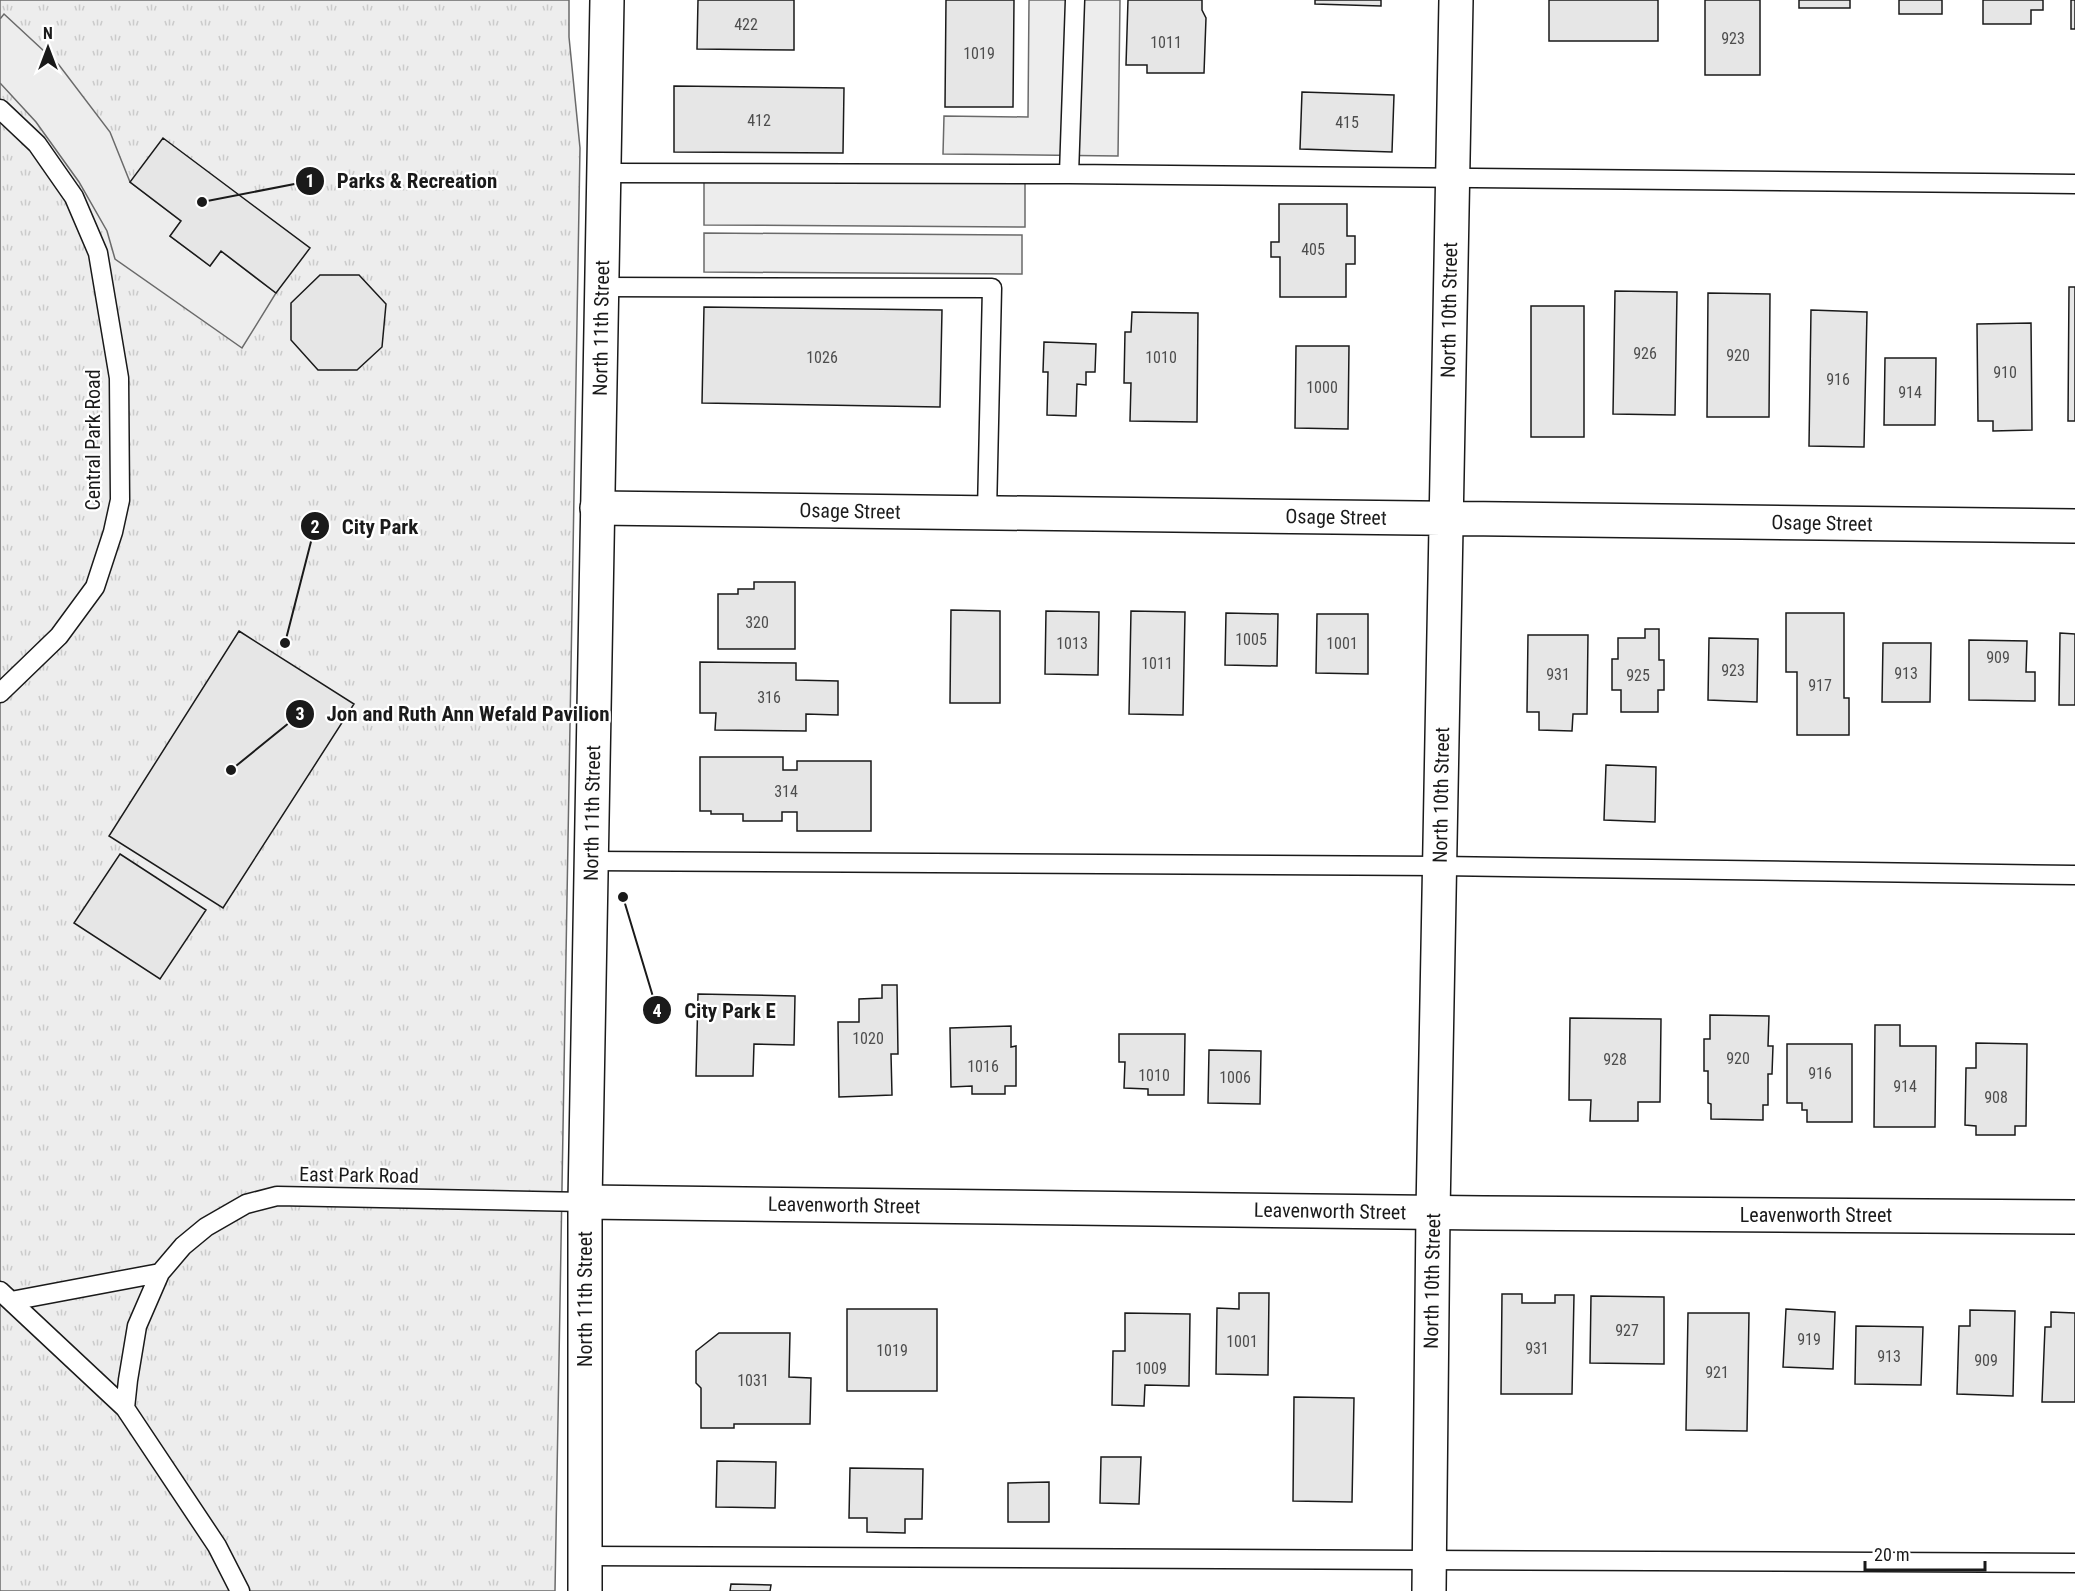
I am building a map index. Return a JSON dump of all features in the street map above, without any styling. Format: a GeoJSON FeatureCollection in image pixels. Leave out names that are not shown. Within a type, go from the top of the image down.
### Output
{"type":"FeatureCollection","features":[{"type":"Feature","properties":{"kind":"street","name":"North 11th Street"},"geometry":{"type":"LineString","coordinates":[[585,1591],[585,1202],[607,0]]}},
{"type":"Feature","properties":{"kind":"street","name":"North 10th Street"},"geometry":{"type":"LineString","coordinates":[[1429,1591],[1433,1212],[1456,0]]}},
{"type":"Feature","properties":{"kind":"street","name":"Osage Street"},"geometry":{"type":"LineString","coordinates":[[597,508],[2075,526]]}},
{"type":"Feature","properties":{"kind":"street","name":"Leavenworth Street"},"geometry":{"type":"LineString","coordinates":[[585,1202],[2075,1217]]}},
{"type":"Feature","properties":{"kind":"lane"},"geometry":{"type":"LineString","coordinates":[[1069,174],[1075,0]]}},
{"type":"Feature","properties":{"kind":"lane","name":"Central Park Road"},"geometry":{"type":"LineString","coordinates":[[0,109],[37,144],[74,197],[98,253],[119,378],[120,489],[113,532],[95,587],[59,636],[0,693]]}},
{"type":"Feature","properties":{"kind":"lane"},"geometry":{"type":"LineString","coordinates":[[604,173],[1069,174],[2075,184]]}},
{"type":"Feature","properties":{"kind":"lane"},"geometry":{"type":"LineString","coordinates":[[602,287],[992,288],[987,512]]}},
{"type":"Feature","properties":{"kind":"lane"},"geometry":{"type":"LineString","coordinates":[[591,861],[1440,866],[2075,875]]}},
{"type":"Feature","properties":{"kind":"lane","name":"East Park Road"},"geometry":{"type":"LineString","coordinates":[[125,1408],[137,1326],[160,1273],[183,1246],[206,1227],[246,1204],[277,1196],[585,1202]]}},
{"type":"Feature","properties":{"kind":"lane"},"geometry":{"type":"LineString","coordinates":[[6,1296],[160,1273]]}},
{"type":"Feature","properties":{"kind":"lane"},"geometry":{"type":"LineString","coordinates":[[6,1296],[125,1408],[217,1546],[240,1591]]}},
{"type":"Feature","properties":{"kind":"lane"},"geometry":{"type":"LineString","coordinates":[[586,1556],[1429,1558],[2075,1563]]}},
{"type":"Feature","properties":{"kind":"green space"},"geometry":{"type":"Polygon","coordinates":[[[0,0],[569,0],[569,37],[580,148],[555,1591],[0,1591],[0,0]]]}},
{"type":"Feature","properties":{"kind":"shaded area"},"geometry":{"type":"Polygon","coordinates":[[[1029,0],[1120,0],[1118,156],[943,154],[944,116],[1028,117],[1029,0]]]}},
{"type":"Feature","properties":{"kind":"shaded area"},"geometry":{"type":"Polygon","coordinates":[[[4,14],[59,65],[110,132],[130,182],[181,221],[170,236],[210,266],[221,251],[276,293],[242,348],[115,259],[107,231],[79,182],[36,122],[0,83],[0,19],[4,14]]]}},
{"type":"Feature","properties":{"kind":"shaded area"},"geometry":{"type":"Polygon","coordinates":[[[704,180],[1025,181],[1025,227],[704,225],[704,180]]]}},
{"type":"Feature","properties":{"kind":"shaded area"},"geometry":{"type":"Polygon","coordinates":[[[704,233],[1022,235],[1022,274],[704,272],[704,233]]]}},
{"type":"Feature","properties":{"kind":"building"},"geometry":{"type":"Polygon","coordinates":[[[698,0],[794,0],[794,50],[697,49],[698,0]]]}},
{"type":"Feature","properties":{"kind":"building"},"geometry":{"type":"Polygon","coordinates":[[[946,0],[1014,0],[1013,107],[945,107],[946,0]]]}},
{"type":"Feature","properties":{"kind":"building"},"geometry":{"type":"Polygon","coordinates":[[[1128,0],[1202,0],[1202,10],[1206,18],[1204,73],[1147,73],[1147,65],[1126,65],[1128,0]]]}},
{"type":"Feature","properties":{"kind":"building"},"geometry":{"type":"Polygon","coordinates":[[[1315,0],[1381,0],[1381,6],[1315,4],[1315,0]]]}},
{"type":"Feature","properties":{"kind":"building"},"geometry":{"type":"Polygon","coordinates":[[[1549,0],[1658,0],[1658,41],[1549,41],[1549,0]]]}},
{"type":"Feature","properties":{"kind":"building"},"geometry":{"type":"Polygon","coordinates":[[[1705,0],[1760,0],[1760,75],[1705,75],[1705,0]]]}},
{"type":"Feature","properties":{"kind":"building"},"geometry":{"type":"Polygon","coordinates":[[[1799,0],[1850,0],[1850,8],[1799,8],[1799,0]]]}},
{"type":"Feature","properties":{"kind":"building"},"geometry":{"type":"Polygon","coordinates":[[[1899,0],[1942,0],[1942,14],[1899,14],[1899,0]]]}},
{"type":"Feature","properties":{"kind":"building"},"geometry":{"type":"Polygon","coordinates":[[[1983,0],[2043,0],[2043,10],[2031,10],[2031,24],[1983,24],[1983,0]]]}},
{"type":"Feature","properties":{"kind":"building"},"geometry":{"type":"Polygon","coordinates":[[[2071,0],[2075,0],[2075,29],[2071,29],[2071,0]]]}},
{"type":"Feature","properties":{"kind":"building"},"geometry":{"type":"Polygon","coordinates":[[[674,86],[844,88],[843,153],[674,152],[674,86]]]}},
{"type":"Feature","properties":{"kind":"building"},"geometry":{"type":"Polygon","coordinates":[[[1302,92],[1394,95],[1392,152],[1300,149],[1302,92]]]}},
{"type":"Feature","properties":{"kind":"building"},"geometry":{"type":"Polygon","coordinates":[[[163,138],[310,248],[276,293],[221,251],[210,266],[170,236],[181,221],[130,182],[163,138]]]}},
{"type":"Feature","properties":{"kind":"building"},"geometry":{"type":"Polygon","coordinates":[[[1279,204],[1347,204],[1347,236],[1355,236],[1355,264],[1346,264],[1346,297],[1280,297],[1280,257],[1271,257],[1271,242],[1279,242],[1279,204]]]}},
{"type":"Feature","properties":{"kind":"building"},"geometry":{"type":"Polygon","coordinates":[[[320,275],[359,275],[386,304],[382,347],[357,370],[318,370],[291,340],[291,303],[320,275]]]}},
{"type":"Feature","properties":{"kind":"building"},"geometry":{"type":"Polygon","coordinates":[[[2069,287],[2075,287],[2075,421],[2068,421],[2069,287]]]}},
{"type":"Feature","properties":{"kind":"building"},"geometry":{"type":"Polygon","coordinates":[[[1615,291],[1677,292],[1675,415],[1613,414],[1615,291]]]}},
{"type":"Feature","properties":{"kind":"building"},"geometry":{"type":"Polygon","coordinates":[[[1708,293],[1770,294],[1769,417],[1707,417],[1708,293]]]}},
{"type":"Feature","properties":{"kind":"building"},"geometry":{"type":"Polygon","coordinates":[[[1531,306],[1584,306],[1584,437],[1531,437],[1531,306]]]}},
{"type":"Feature","properties":{"kind":"building"},"geometry":{"type":"Polygon","coordinates":[[[704,307],[942,310],[940,407],[702,403],[704,307]]]}},
{"type":"Feature","properties":{"kind":"building"},"geometry":{"type":"Polygon","coordinates":[[[1811,310],[1867,312],[1864,447],[1809,446],[1811,310]]]}},
{"type":"Feature","properties":{"kind":"building"},"geometry":{"type":"Polygon","coordinates":[[[1132,312],[1198,313],[1197,422],[1130,421],[1131,383],[1124,383],[1125,332],[1131,332],[1132,312]]]}},
{"type":"Feature","properties":{"kind":"building"},"geometry":{"type":"Polygon","coordinates":[[[2031,323],[2032,430],[1993,431],[1993,421],[1978,421],[1977,324],[2031,323]]]}},
{"type":"Feature","properties":{"kind":"building"},"geometry":{"type":"Polygon","coordinates":[[[1044,342],[1096,344],[1095,372],[1086,372],[1086,385],[1077,384],[1076,416],[1047,415],[1048,372],[1043,372],[1044,342]]]}},
{"type":"Feature","properties":{"kind":"building"},"geometry":{"type":"Polygon","coordinates":[[[1296,346],[1349,346],[1348,429],[1295,428],[1296,346]]]}},
{"type":"Feature","properties":{"kind":"building"},"geometry":{"type":"Polygon","coordinates":[[[1885,358],[1936,358],[1935,425],[1884,425],[1885,358]]]}},
{"type":"Feature","properties":{"kind":"building"},"geometry":{"type":"Polygon","coordinates":[[[754,582],[795,582],[795,649],[718,649],[718,594],[738,594],[738,589],[754,589],[754,582]]]}},
{"type":"Feature","properties":{"kind":"building"},"geometry":{"type":"Polygon","coordinates":[[[951,610],[1000,611],[1000,703],[950,703],[951,610]]]}},
{"type":"Feature","properties":{"kind":"building"},"geometry":{"type":"Polygon","coordinates":[[[1046,611],[1099,612],[1098,675],[1045,674],[1046,611]]]}},
{"type":"Feature","properties":{"kind":"building"},"geometry":{"type":"Polygon","coordinates":[[[1131,611],[1185,612],[1183,715],[1129,714],[1131,611]]]}},
{"type":"Feature","properties":{"kind":"building"},"geometry":{"type":"Polygon","coordinates":[[[1226,613],[1278,614],[1277,666],[1225,665],[1226,613]]]}},
{"type":"Feature","properties":{"kind":"building"},"geometry":{"type":"Polygon","coordinates":[[[1786,613],[1844,613],[1844,698],[1849,698],[1849,735],[1797,735],[1797,672],[1786,672],[1786,613]]]}},
{"type":"Feature","properties":{"kind":"building"},"geometry":{"type":"Polygon","coordinates":[[[1317,614],[1368,614],[1368,674],[1316,673],[1317,614]]]}},
{"type":"Feature","properties":{"kind":"building"},"geometry":{"type":"Polygon","coordinates":[[[1645,629],[1659,629],[1659,660],[1664,660],[1664,690],[1658,690],[1658,712],[1621,712],[1621,690],[1612,690],[1612,659],[1618,659],[1618,638],[1645,638],[1645,629]]]}},
{"type":"Feature","properties":{"kind":"building"},"geometry":{"type":"Polygon","coordinates":[[[239,631],[354,704],[223,908],[109,836],[239,631]]]}},
{"type":"Feature","properties":{"kind":"building"},"geometry":{"type":"Polygon","coordinates":[[[2060,633],[2075,634],[2075,705],[2059,705],[2060,633]]]}},
{"type":"Feature","properties":{"kind":"building"},"geometry":{"type":"Polygon","coordinates":[[[1528,635],[1588,635],[1587,714],[1573,714],[1572,731],[1539,730],[1539,712],[1527,712],[1528,635]]]}},
{"type":"Feature","properties":{"kind":"building"},"geometry":{"type":"Polygon","coordinates":[[[1709,638],[1758,639],[1757,702],[1708,700],[1709,638]]]}},
{"type":"Feature","properties":{"kind":"building"},"geometry":{"type":"Polygon","coordinates":[[[1969,640],[2027,641],[2026,672],[2035,672],[2035,701],[1969,700],[1969,640]]]}},
{"type":"Feature","properties":{"kind":"building"},"geometry":{"type":"Polygon","coordinates":[[[1883,643],[1931,643],[1930,702],[1882,702],[1883,643]]]}},
{"type":"Feature","properties":{"kind":"building"},"geometry":{"type":"Polygon","coordinates":[[[700,662],[796,663],[796,680],[838,681],[838,715],[806,714],[806,731],[715,730],[716,713],[700,713],[700,662]]]}},
{"type":"Feature","properties":{"kind":"building"},"geometry":{"type":"Polygon","coordinates":[[[700,757],[783,757],[783,770],[797,770],[797,761],[871,761],[871,831],[797,831],[797,812],[782,812],[782,821],[743,821],[743,814],[711,814],[711,811],[700,811],[700,757]]]}},
{"type":"Feature","properties":{"kind":"building"},"geometry":{"type":"Polygon","coordinates":[[[1606,765],[1656,767],[1655,822],[1604,820],[1606,765]]]}},
{"type":"Feature","properties":{"kind":"building"},"geometry":{"type":"Polygon","coordinates":[[[120,854],[206,910],[160,979],[74,923],[120,854]]]}},
{"type":"Feature","properties":{"kind":"building"},"geometry":{"type":"Polygon","coordinates":[[[882,985],[897,985],[898,1054],[891,1054],[892,1095],[839,1097],[838,1022],[859,1022],[859,999],[882,998],[882,985]]]}},
{"type":"Feature","properties":{"kind":"building"},"geometry":{"type":"Polygon","coordinates":[[[698,994],[795,996],[794,1045],[754,1044],[753,1076],[696,1076],[698,994]]]}},
{"type":"Feature","properties":{"kind":"building"},"geometry":{"type":"Polygon","coordinates":[[[1710,1015],[1769,1016],[1768,1046],[1773,1046],[1772,1074],[1768,1074],[1768,1105],[1763,1105],[1763,1120],[1711,1119],[1711,1104],[1708,1103],[1708,1071],[1704,1071],[1704,1039],[1710,1039],[1710,1015]]]}},
{"type":"Feature","properties":{"kind":"building"},"geometry":{"type":"Polygon","coordinates":[[[1570,1018],[1661,1019],[1660,1102],[1638,1102],[1638,1121],[1590,1121],[1591,1100],[1569,1100],[1570,1018]]]}},
{"type":"Feature","properties":{"kind":"building"},"geometry":{"type":"Polygon","coordinates":[[[1875,1025],[1900,1025],[1900,1046],[1936,1046],[1935,1127],[1874,1127],[1875,1025]]]}},
{"type":"Feature","properties":{"kind":"building"},"geometry":{"type":"Polygon","coordinates":[[[1011,1026],[1011,1047],[1016,1046],[1016,1086],[1005,1086],[1005,1094],[972,1094],[972,1086],[951,1087],[950,1028],[1011,1026]]]}},
{"type":"Feature","properties":{"kind":"building"},"geometry":{"type":"Polygon","coordinates":[[[1119,1034],[1185,1034],[1184,1095],[1148,1095],[1148,1089],[1124,1088],[1125,1062],[1119,1062],[1119,1034]]]}},
{"type":"Feature","properties":{"kind":"building"},"geometry":{"type":"Polygon","coordinates":[[[1976,1043],[2027,1044],[2026,1126],[2015,1126],[2015,1135],[1976,1135],[1976,1126],[1965,1125],[1966,1068],[1976,1068],[1976,1043]]]}},
{"type":"Feature","properties":{"kind":"building"},"geometry":{"type":"Polygon","coordinates":[[[1787,1044],[1852,1044],[1852,1122],[1807,1122],[1807,1110],[1802,1110],[1802,1103],[1787,1103],[1787,1044]]]}},
{"type":"Feature","properties":{"kind":"building"},"geometry":{"type":"Polygon","coordinates":[[[1209,1050],[1261,1051],[1260,1104],[1208,1103],[1209,1050]]]}},
{"type":"Feature","properties":{"kind":"building"},"geometry":{"type":"Polygon","coordinates":[[[1239,1293],[1269,1293],[1268,1375],[1216,1374],[1217,1308],[1239,1309],[1239,1293]]]}},
{"type":"Feature","properties":{"kind":"building"},"geometry":{"type":"Polygon","coordinates":[[[1502,1294],[1522,1294],[1522,1303],[1555,1303],[1555,1295],[1574,1295],[1572,1394],[1501,1394],[1502,1294]]]}},
{"type":"Feature","properties":{"kind":"building"},"geometry":{"type":"Polygon","coordinates":[[[1591,1296],[1664,1297],[1664,1364],[1590,1363],[1591,1296]]]}},
{"type":"Feature","properties":{"kind":"building"},"geometry":{"type":"Polygon","coordinates":[[[847,1309],[937,1309],[937,1391],[847,1391],[847,1309]]]}},
{"type":"Feature","properties":{"kind":"building"},"geometry":{"type":"Polygon","coordinates":[[[1786,1309],[1835,1312],[1833,1369],[1783,1367],[1786,1309]]]}},
{"type":"Feature","properties":{"kind":"building"},"geometry":{"type":"Polygon","coordinates":[[[1970,1310],[2015,1311],[2013,1396],[1957,1394],[1959,1326],[1970,1326],[1970,1310]]]}},
{"type":"Feature","properties":{"kind":"building"},"geometry":{"type":"Polygon","coordinates":[[[2051,1312],[2075,1313],[2075,1402],[2042,1402],[2045,1327],[2051,1327],[2051,1312]]]}},
{"type":"Feature","properties":{"kind":"building"},"geometry":{"type":"Polygon","coordinates":[[[1125,1313],[1190,1314],[1189,1386],[1145,1385],[1144,1406],[1112,1405],[1113,1351],[1125,1351],[1125,1313]]]}},
{"type":"Feature","properties":{"kind":"building"},"geometry":{"type":"Polygon","coordinates":[[[1688,1313],[1749,1313],[1747,1431],[1686,1430],[1688,1313]]]}},
{"type":"Feature","properties":{"kind":"building"},"geometry":{"type":"Polygon","coordinates":[[[1856,1326],[1923,1327],[1921,1385],[1855,1384],[1856,1326]]]}},
{"type":"Feature","properties":{"kind":"building"},"geometry":{"type":"Polygon","coordinates":[[[719,1333],[790,1333],[789,1377],[811,1378],[810,1424],[734,1424],[734,1428],[701,1428],[701,1388],[696,1383],[696,1351],[719,1333]]]}},
{"type":"Feature","properties":{"kind":"building"},"geometry":{"type":"Polygon","coordinates":[[[1294,1397],[1354,1398],[1352,1502],[1293,1501],[1294,1397]]]}},
{"type":"Feature","properties":{"kind":"building"},"geometry":{"type":"Polygon","coordinates":[[[1101,1457],[1141,1457],[1139,1504],[1100,1503],[1101,1457]]]}},
{"type":"Feature","properties":{"kind":"building"},"geometry":{"type":"Polygon","coordinates":[[[717,1461],[776,1462],[775,1508],[716,1507],[717,1461]]]}},
{"type":"Feature","properties":{"kind":"building"},"geometry":{"type":"Polygon","coordinates":[[[850,1468],[923,1469],[922,1519],[905,1519],[905,1533],[867,1532],[867,1518],[849,1518],[850,1468]]]}},
{"type":"Feature","properties":{"kind":"building"},"geometry":{"type":"Polygon","coordinates":[[[1049,1482],[1049,1522],[1008,1522],[1008,1483],[1049,1482]]]}},
{"type":"Feature","properties":{"kind":"building"},"geometry":{"type":"Polygon","coordinates":[[[731,1584],[771,1585],[770,1591],[730,1591],[731,1584]]]}},
{"type":"Feature","properties":{"kind":"place","name":"Parks & Recreation"},"geometry":{"type":"Point","coordinates":[202,202]}},
{"type":"Feature","properties":{"kind":"place","name":"City Park"},"geometry":{"type":"Point","coordinates":[285,643]}},
{"type":"Feature","properties":{"kind":"place","name":"Jon and Ruth Ann Wefald Pavilion"},"geometry":{"type":"Point","coordinates":[231,770]}},
{"type":"Feature","properties":{"kind":"place","name":"City Park E"},"geometry":{"type":"Point","coordinates":[623,897]}}]}
